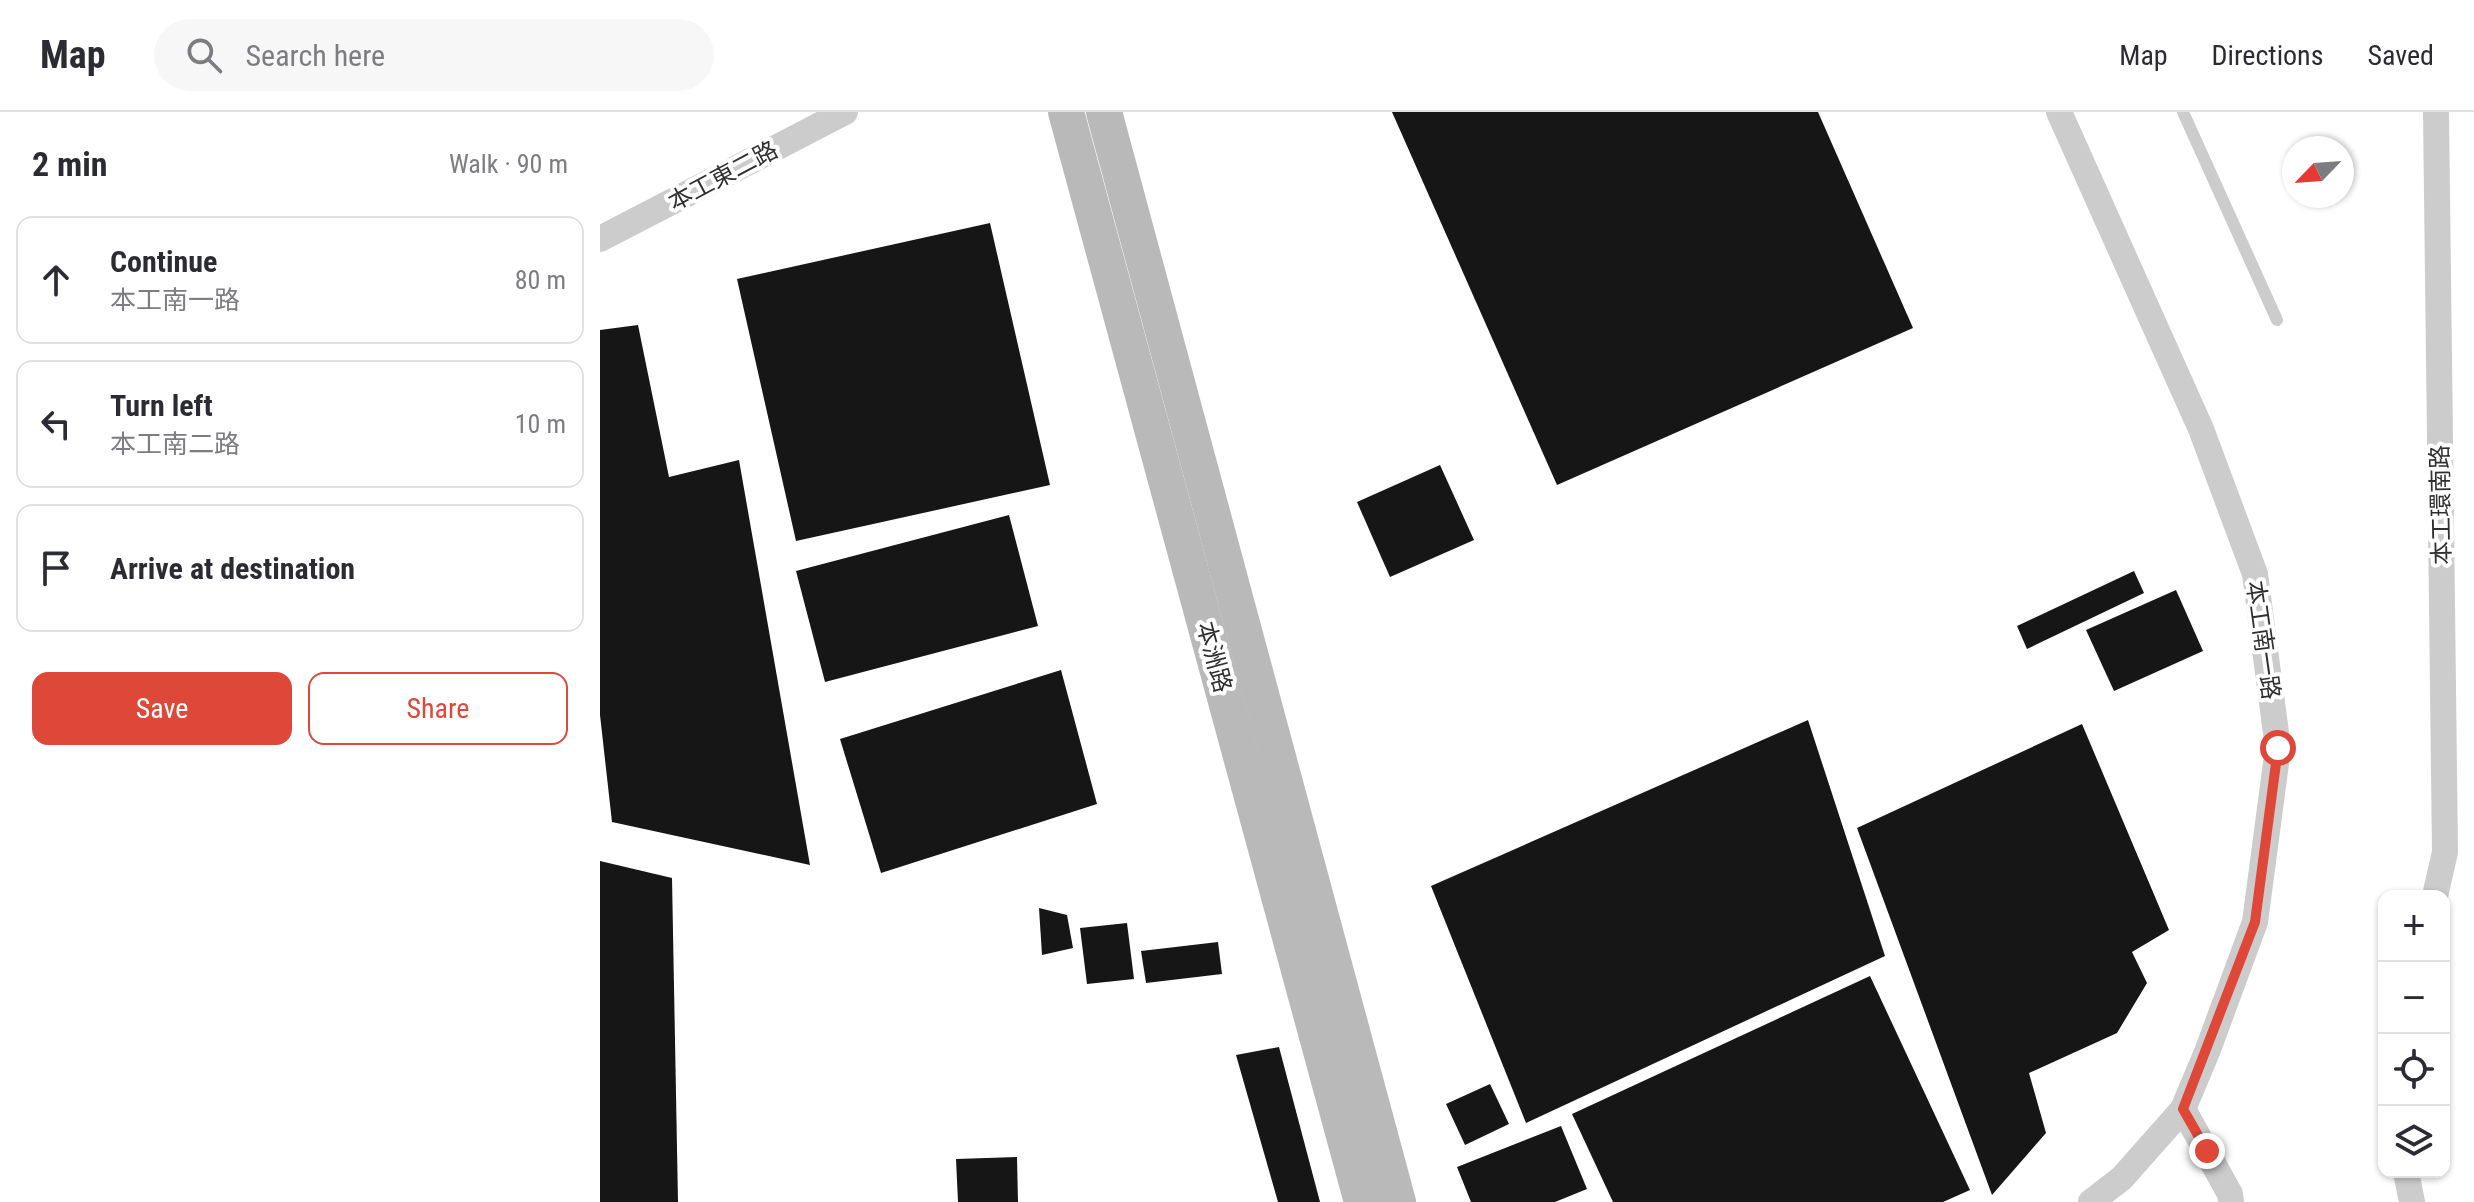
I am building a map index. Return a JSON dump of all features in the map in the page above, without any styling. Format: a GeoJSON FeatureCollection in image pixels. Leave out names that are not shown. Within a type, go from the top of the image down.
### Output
{"type":"FeatureCollection","features":[{"type":"Feature","properties":{"kind":"main road","name":"本洲路"},"geometry":{"type":"LineString","coordinates":[[1066,112],[1362,1202]]}},
{"type":"Feature","properties":{"kind":"main road","name":"本洲路"},"geometry":{"type":"LineString","coordinates":[[1104,112],[1398,1202]]}},
{"type":"Feature","properties":{"kind":"street","name":"本工東二路"},"geometry":{"type":"LineString","coordinates":[[600,239],[845,112]]}},
{"type":"Feature","properties":{"kind":"street","name":"本工南一路"},"geometry":{"type":"LineString","coordinates":[[2059,112],[2201,429],[2255,574],[2278,748],[2255,922],[2183,1109],[2122,1178],[2091,1202]]}},
{"type":"Feature","properties":{"kind":"street","name":"本工環南路"},"geometry":{"type":"LineString","coordinates":[[2436,112],[2445,852],[2436,890]]}},
{"type":"Feature","properties":{"kind":"street"},"geometry":{"type":"LineString","coordinates":[[2183,1109],[2230,1194],[2231,1202]]}},
{"type":"Feature","properties":{"kind":"street"},"geometry":{"type":"LineString","coordinates":[[2407,1178],[2412,1202]]}},
{"type":"Feature","properties":{"kind":"lane"},"geometry":{"type":"LineString","coordinates":[[2183,112],[2277,320]]}},
{"type":"Feature","properties":{"kind":"building"},"geometry":{"type":"Polygon","coordinates":[[[1392,112],[1818,112],[1913,328],[1557,485],[1392,112]]]}},
{"type":"Feature","properties":{"kind":"building"},"geometry":{"type":"Polygon","coordinates":[[[990,223],[1050,485],[796,541],[737,279],[990,223]]]}},
{"type":"Feature","properties":{"kind":"building"},"geometry":{"type":"Polygon","coordinates":[[[638,325],[669,477],[739,460],[810,865],[612,822],[600,715],[600,330],[638,325]]]}},
{"type":"Feature","properties":{"kind":"building"},"geometry":{"type":"Polygon","coordinates":[[[1440,465],[1474,540],[1390,577],[1357,502],[1440,465]]]}},
{"type":"Feature","properties":{"kind":"building"},"geometry":{"type":"Polygon","coordinates":[[[1009,515],[1038,626],[825,682],[796,571],[1009,515]]]}},
{"type":"Feature","properties":{"kind":"building"},"geometry":{"type":"Polygon","coordinates":[[[2134,571],[2144,593],[2027,649],[2017,626],[2134,571]]]}},
{"type":"Feature","properties":{"kind":"building"},"geometry":{"type":"Polygon","coordinates":[[[2176,590],[2203,651],[2114,691],[2086,630],[2176,590]]]}},
{"type":"Feature","properties":{"kind":"building"},"geometry":{"type":"Polygon","coordinates":[[[1061,670],[1097,804],[881,873],[840,739],[1061,670]]]}},
{"type":"Feature","properties":{"kind":"building"},"geometry":{"type":"Polygon","coordinates":[[[1808,720],[1885,956],[1526,1123],[1431,886],[1808,720]]]}},
{"type":"Feature","properties":{"kind":"building"},"geometry":{"type":"Polygon","coordinates":[[[2082,724],[2169,930],[2132,952],[2147,983],[2117,1033],[2029,1073],[2046,1133],[1992,1195],[1857,828],[2082,724]]]}},
{"type":"Feature","properties":{"kind":"building"},"geometry":{"type":"Polygon","coordinates":[[[600,861],[672,878],[678,1202],[600,1202],[600,861]]]}},
{"type":"Feature","properties":{"kind":"building"},"geometry":{"type":"Polygon","coordinates":[[[1039,908],[1067,915],[1073,948],[1042,955],[1039,908]]]}},
{"type":"Feature","properties":{"kind":"building"},"geometry":{"type":"Polygon","coordinates":[[[1127,923],[1134,979],[1087,984],[1080,928],[1127,923]]]}},
{"type":"Feature","properties":{"kind":"building"},"geometry":{"type":"Polygon","coordinates":[[[1218,942],[1222,974],[1146,983],[1141,951],[1218,942]]]}},
{"type":"Feature","properties":{"kind":"building"},"geometry":{"type":"Polygon","coordinates":[[[1870,976],[1970,1190],[1943,1202],[1613,1202],[1572,1114],[1870,976]]]}},
{"type":"Feature","properties":{"kind":"building"},"geometry":{"type":"Polygon","coordinates":[[[1279,1047],[1320,1202],[1278,1202],[1236,1055],[1279,1047]]]}},
{"type":"Feature","properties":{"kind":"building"},"geometry":{"type":"Polygon","coordinates":[[[1490,1084],[1509,1124],[1465,1145],[1446,1104],[1490,1084]]]}},
{"type":"Feature","properties":{"kind":"building"},"geometry":{"type":"Polygon","coordinates":[[[1561,1126],[1587,1189],[1555,1202],[1471,1202],[1457,1167],[1561,1126]]]}},
{"type":"Feature","properties":{"kind":"building"},"geometry":{"type":"Polygon","coordinates":[[[1017,1157],[1018,1202],[958,1202],[956,1159],[1017,1157]]]}},
{"type":"Feature","properties":{"kind":"route"},"geometry":{"type":"LineString","coordinates":[[2207,1151],[2183,1109],[2255,922],[2278,748]]}}]}
